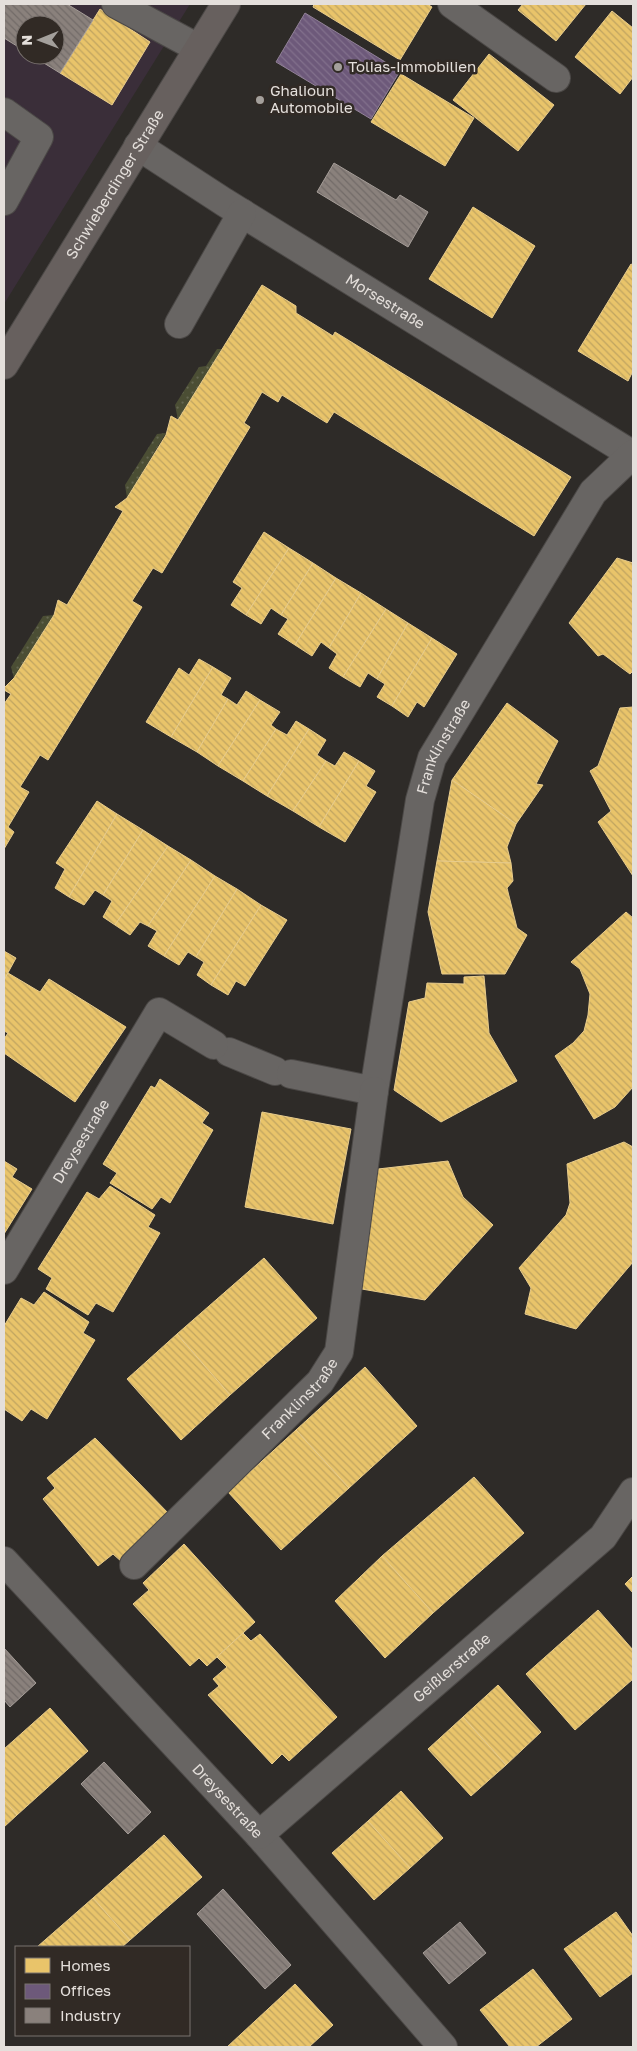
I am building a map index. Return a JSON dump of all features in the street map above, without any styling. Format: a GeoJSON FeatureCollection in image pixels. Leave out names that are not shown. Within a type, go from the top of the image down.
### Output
{"type":"FeatureCollection","features":[{"type":"Feature","properties":{"kind":"main road","name":"Schwieberdinger Straße"},"geometry":{"type":"LineString","coordinates":[[4,365],[226,4]]}},
{"type":"Feature","properties":{"kind":"street"},"geometry":{"type":"LineString","coordinates":[[116,4],[198,48]]}},
{"type":"Feature","properties":{"kind":"street"},"geometry":{"type":"LineString","coordinates":[[452,4],[556,78]]}},
{"type":"Feature","properties":{"kind":"street"},"geometry":{"type":"LineString","coordinates":[[4,112],[40,137],[4,201]]}},
{"type":"Feature","properties":{"kind":"street","name":"Morsestraße"},"geometry":{"type":"LineString","coordinates":[[138,146],[242,213],[633,454]]}},
{"type":"Feature","properties":{"kind":"street"},"geometry":{"type":"LineString","coordinates":[[178,324],[242,213]]}},
{"type":"Feature","properties":{"kind":"street","name":"Franklinstraße"},"geometry":{"type":"LineString","coordinates":[[134,1565],[320,1382],[339,1352],[374,1091],[420,800],[432,758],[593,492],[633,454]]}},
{"type":"Feature","properties":{"kind":"street","name":"Dreysestraße"},"geometry":{"type":"LineString","coordinates":[[4,1270],[159,1012],[222,1049],[283,1073],[374,1091]]}},
{"type":"Feature","properties":{"kind":"street","name":"Geißlerstraße"},"geometry":{"type":"LineString","coordinates":[[260,1835],[603,1537],[633,1492]]}},
{"type":"Feature","properties":{"kind":"street","name":"Dreysestraße"},"geometry":{"type":"LineString","coordinates":[[4,1561],[260,1835],[443,2047]]}},
{"type":"Feature","properties":{"kind":"shaded area"},"geometry":{"type":"Polygon","coordinates":[[[4,4],[190,4],[4,304],[4,4]]]}},
{"type":"Feature","properties":{"kind":"green space"},"geometry":{"type":"Polygon","coordinates":[[[217,349],[222,349],[178,420],[175,405],[199,367],[206,366],[217,349]]]}},
{"type":"Feature","properties":{"kind":"green space"},"geometry":{"type":"Polygon","coordinates":[[[166,433],[127,498],[125,485],[157,434],[166,433]]]}},
{"type":"Feature","properties":{"kind":"green space"},"geometry":{"type":"Polygon","coordinates":[[[54,615],[14,678],[11,667],[43,616],[54,615]]]}},
{"type":"Feature","properties":{"kind":"building: Homes"},"geometry":{"type":"Polygon","coordinates":[[[314,4],[427,4],[432,7],[400,60],[313,7],[314,4]]]}},
{"type":"Feature","properties":{"kind":"building: Homes"},"geometry":{"type":"Polygon","coordinates":[[[523,4],[586,4],[556,41],[518,10],[523,4]]]}},
{"type":"Feature","properties":{"kind":"building: Homes"},"geometry":{"type":"Polygon","coordinates":[[[100,9],[150,42],[112,105],[60,73],[100,9]]]}},
{"type":"Feature","properties":{"kind":"building: Homes"},"geometry":{"type":"Polygon","coordinates":[[[612,11],[633,28],[633,77],[620,94],[575,57],[612,11]]]}},
{"type":"Feature","properties":{"kind":"building: Homes"},"geometry":{"type":"Polygon","coordinates":[[[489,54],[554,105],[518,151],[453,100],[489,54]]]}},
{"type":"Feature","properties":{"kind":"building: Homes"},"geometry":{"type":"Polygon","coordinates":[[[401,74],[474,118],[445,166],[371,122],[401,74]]]}},
{"type":"Feature","properties":{"kind":"building: Homes"},"geometry":{"type":"Polygon","coordinates":[[[473,207],[535,246],[492,318],[429,279],[473,207]]]}},
{"type":"Feature","properties":{"kind":"building: Homes"},"geometry":{"type":"Polygon","coordinates":[[[631,264],[633,265],[633,371],[628,381],[578,351],[631,264]]]}},
{"type":"Feature","properties":{"kind":"building: Homes"},"geometry":{"type":"Polygon","coordinates":[[[262,285],[296,306],[296,313],[333,336],[335,332],[571,477],[534,536],[334,412],[327,423],[282,395],[278,402],[262,392],[244,423],[250,427],[162,573],[153,568],[132,601],[142,607],[48,760],[40,755],[20,787],[29,792],[8,827],[14,832],[4,849],[4,704],[11,694],[4,690],[4,688],[14,678],[54,615],[58,600],[67,605],[123,511],[115,507],[127,498],[166,435],[171,416],[178,420],[262,285]]]}},
{"type":"Feature","properties":{"kind":"building: Homes"},"geometry":{"type":"Polygon","coordinates":[[[264,532],[289,548],[246,615],[231,605],[242,588],[233,582],[264,532]]]}},
{"type":"Feature","properties":{"kind":"building: Homes"},"geometry":{"type":"Polygon","coordinates":[[[289,548],[313,563],[281,615],[271,608],[261,624],[246,615],[289,548]]]}},
{"type":"Feature","properties":{"kind":"building: Homes"},"geometry":{"type":"Polygon","coordinates":[[[617,558],[633,563],[633,671],[630,674],[603,654],[598,656],[569,623],[617,558]]]}},
{"type":"Feature","properties":{"kind":"building: Homes"},"geometry":{"type":"Polygon","coordinates":[[[313,563],[336,578],[295,645],[278,634],[288,619],[281,615],[313,563]]]}},
{"type":"Feature","properties":{"kind":"building: Homes"},"geometry":{"type":"Polygon","coordinates":[[[336,578],[361,593],[329,648],[321,642],[312,656],[295,645],[336,578]]]}},
{"type":"Feature","properties":{"kind":"building: Homes"},"geometry":{"type":"Polygon","coordinates":[[[361,593],[386,609],[343,677],[329,668],[337,654],[329,648],[361,593]]]}},
{"type":"Feature","properties":{"kind":"building: Homes"},"geometry":{"type":"Polygon","coordinates":[[[386,609],[408,623],[377,679],[368,673],[360,687],[343,677],[386,609]]]}},
{"type":"Feature","properties":{"kind":"building: Homes"},"geometry":{"type":"Polygon","coordinates":[[[408,623],[432,638],[392,706],[377,697],[385,684],[377,679],[408,623]]]}},
{"type":"Feature","properties":{"kind":"building: Homes"},"geometry":{"type":"Polygon","coordinates":[[[432,638],[457,654],[424,707],[417,702],[408,717],[392,706],[432,638]]]}},
{"type":"Feature","properties":{"kind":"building: Homes"},"geometry":{"type":"Polygon","coordinates":[[[199,659],[213,667],[171,737],[146,722],[179,668],[189,675],[199,659]]]}},
{"type":"Feature","properties":{"kind":"building: Homes"},"geometry":{"type":"Polygon","coordinates":[[[213,667],[231,678],[221,695],[228,699],[197,752],[171,737],[213,667]]]}},
{"type":"Feature","properties":{"kind":"building: Homes"},"geometry":{"type":"Polygon","coordinates":[[[246,691],[260,700],[218,766],[197,752],[228,699],[237,705],[246,691]]]}},
{"type":"Feature","properties":{"kind":"building: Homes"},"geometry":{"type":"Polygon","coordinates":[[[260,700],[280,712],[271,725],[276,729],[243,781],[218,766],[260,700]]]}},
{"type":"Feature","properties":{"kind":"building: Homes"},"geometry":{"type":"Polygon","coordinates":[[[507,703],[558,741],[536,784],[543,785],[516,824],[452,780],[507,703]]]}},
{"type":"Feature","properties":{"kind":"building: Homes"},"geometry":{"type":"Polygon","coordinates":[[[633,707],[633,876],[598,822],[611,811],[590,771],[598,766],[620,708],[633,707]]]}},
{"type":"Feature","properties":{"kind":"building: Homes"},"geometry":{"type":"Polygon","coordinates":[[[296,721],[309,729],[267,796],[243,781],[276,729],[287,735],[296,721]]]}},
{"type":"Feature","properties":{"kind":"building: Homes"},"geometry":{"type":"Polygon","coordinates":[[[309,729],[326,740],[317,755],[326,761],[293,811],[267,796],[309,729]]]}},
{"type":"Feature","properties":{"kind":"building: Homes"},"geometry":{"type":"Polygon","coordinates":[[[344,752],[359,761],[319,827],[293,811],[326,761],[335,766],[344,752]]]}},
{"type":"Feature","properties":{"kind":"building: Homes"},"geometry":{"type":"Polygon","coordinates":[[[359,761],[375,771],[366,786],[376,792],[345,842],[319,827],[359,761]]]}},
{"type":"Feature","properties":{"kind":"building: Homes"},"geometry":{"type":"Polygon","coordinates":[[[452,780],[516,824],[507,847],[511,863],[437,861],[452,780]]]}},
{"type":"Feature","properties":{"kind":"building: Homes"},"geometry":{"type":"Polygon","coordinates":[[[97,801],[117,814],[69,897],[55,888],[65,869],[56,863],[97,801]]]}},
{"type":"Feature","properties":{"kind":"building: Homes"},"geometry":{"type":"Polygon","coordinates":[[[117,814],[143,830],[103,895],[95,890],[84,905],[69,897],[117,814]]]}},
{"type":"Feature","properties":{"kind":"building: Homes"},"geometry":{"type":"Polygon","coordinates":[[[143,830],[168,846],[115,925],[103,917],[112,901],[103,895],[143,830]]]}},
{"type":"Feature","properties":{"kind":"building: Homes"},"geometry":{"type":"Polygon","coordinates":[[[168,846],[191,860],[148,926],[140,922],[130,935],[115,925],[168,846]]]}},
{"type":"Feature","properties":{"kind":"building: Homes"},"geometry":{"type":"Polygon","coordinates":[[[191,860],[215,876],[164,956],[148,946],[157,931],[148,926],[191,860]]]}},
{"type":"Feature","properties":{"kind":"building: Homes"},"geometry":{"type":"Polygon","coordinates":[[[437,861],[511,863],[513,881],[507,888],[517,928],[527,935],[505,974],[442,974],[428,912],[437,861]]]}},
{"type":"Feature","properties":{"kind":"building: Homes"},"geometry":{"type":"Polygon","coordinates":[[[215,876],[237,889],[196,957],[188,952],[179,965],[164,956],[215,876]]]}},
{"type":"Feature","properties":{"kind":"building: Homes"},"geometry":{"type":"Polygon","coordinates":[[[237,889],[261,905],[211,985],[197,975],[204,962],[196,957],[237,889]]]}},
{"type":"Feature","properties":{"kind":"building: Homes"},"geometry":{"type":"Polygon","coordinates":[[[261,905],[287,920],[245,986],[236,981],[228,995],[211,985],[261,905]]]}},
{"type":"Feature","properties":{"kind":"building: Homes"},"geometry":{"type":"Polygon","coordinates":[[[626,912],[633,918],[633,1087],[615,1107],[594,1119],[555,1056],[573,1043],[584,1031],[588,1015],[590,994],[580,969],[571,962],[626,912]]]}},
{"type":"Feature","properties":{"kind":"building: Homes"},"geometry":{"type":"Polygon","coordinates":[[[4,951],[16,958],[4,980],[4,951]]]}},
{"type":"Feature","properties":{"kind":"building: Homes"},"geometry":{"type":"Polygon","coordinates":[[[8,973],[40,992],[49,979],[126,1027],[75,1102],[4,1053],[4,1039],[8,1033],[4,1031],[4,980],[8,973]]]}},
{"type":"Feature","properties":{"kind":"building: Homes"},"geometry":{"type":"Polygon","coordinates":[[[484,976],[489,1033],[517,1081],[441,1122],[394,1090],[409,1002],[425,998],[427,983],[464,984],[464,977],[484,976]]]}},
{"type":"Feature","properties":{"kind":"building: Homes"},"geometry":{"type":"Polygon","coordinates":[[[160,1079],[209,1113],[202,1123],[213,1130],[170,1203],[161,1197],[152,1209],[110,1183],[117,1173],[103,1164],[151,1086],[155,1088],[160,1079]]]}},
{"type":"Feature","properties":{"kind":"building: Homes"},"geometry":{"type":"Polygon","coordinates":[[[262,1112],[351,1129],[333,1224],[245,1207],[262,1112]]]}},
{"type":"Feature","properties":{"kind":"building: Homes"},"geometry":{"type":"Polygon","coordinates":[[[624,1142],[633,1147],[633,1262],[576,1329],[525,1314],[531,1288],[519,1268],[566,1215],[570,1203],[567,1164],[624,1142]]]}},
{"type":"Feature","properties":{"kind":"building: Homes"},"geometry":{"type":"Polygon","coordinates":[[[4,1161],[17,1169],[12,1177],[32,1189],[4,1234],[4,1161]]]}},
{"type":"Feature","properties":{"kind":"building: Homes"},"geometry":{"type":"Polygon","coordinates":[[[448,1161],[463,1197],[493,1225],[425,1300],[356,1288],[378,1169],[448,1161]]]}},
{"type":"Feature","properties":{"kind":"building: Homes"},"geometry":{"type":"Polygon","coordinates":[[[110,1186],[155,1215],[148,1227],[160,1233],[113,1312],[96,1303],[88,1315],[46,1289],[52,1278],[38,1269],[87,1192],[99,1199],[110,1186]]]}},
{"type":"Feature","properties":{"kind":"building: Homes"},"geometry":{"type":"Polygon","coordinates":[[[264,1258],[317,1318],[230,1395],[177,1334],[264,1258]]]}},
{"type":"Feature","properties":{"kind":"building: Homes"},"geometry":{"type":"Polygon","coordinates":[[[44,1292],[89,1322],[83,1333],[95,1340],[47,1419],[31,1409],[22,1421],[4,1409],[4,1326],[21,1298],[34,1305],[44,1292]]]}},
{"type":"Feature","properties":{"kind":"building: Homes"},"geometry":{"type":"Polygon","coordinates":[[[177,1334],[230,1395],[181,1440],[127,1379],[177,1334]]]}},
{"type":"Feature","properties":{"kind":"building: Homes"},"geometry":{"type":"Polygon","coordinates":[[[365,1367],[417,1426],[349,1488],[296,1430],[365,1367]]]}},
{"type":"Feature","properties":{"kind":"building: Homes"},"geometry":{"type":"Polygon","coordinates":[[[296,1430],[349,1488],[281,1550],[228,1492],[296,1430]]]}},
{"type":"Feature","properties":{"kind":"building: Homes"},"geometry":{"type":"Polygon","coordinates":[[[95,1438],[171,1516],[122,1562],[113,1554],[98,1566],[43,1499],[55,1488],[47,1478],[95,1438]]]}},
{"type":"Feature","properties":{"kind":"building: Homes"},"geometry":{"type":"Polygon","coordinates":[[[474,1477],[524,1533],[433,1613],[382,1556],[474,1477]]]}},
{"type":"Feature","properties":{"kind":"building: Homes"},"geometry":{"type":"Polygon","coordinates":[[[184,1544],[255,1622],[207,1666],[199,1658],[190,1666],[133,1604],[149,1590],[143,1583],[184,1544]]]}},
{"type":"Feature","properties":{"kind":"building: Homes"},"geometry":{"type":"Polygon","coordinates":[[[382,1556],[433,1613],[385,1658],[335,1601],[382,1556]]]}},
{"type":"Feature","properties":{"kind":"building: Homes"},"geometry":{"type":"Polygon","coordinates":[[[633,1576],[633,1593],[625,1584],[633,1576]]]}},
{"type":"Feature","properties":{"kind":"building: Homes"},"geometry":{"type":"Polygon","coordinates":[[[598,1610],[633,1650],[633,1679],[575,1730],[526,1674],[598,1610]]]}},
{"type":"Feature","properties":{"kind":"building: Homes"},"geometry":{"type":"Polygon","coordinates":[[[243,1633],[251,1641],[260,1634],[337,1717],[289,1761],[282,1754],[272,1764],[208,1695],[219,1686],[213,1679],[227,1667],[217,1657],[243,1633]]]}},
{"type":"Feature","properties":{"kind":"building: Homes"},"geometry":{"type":"Polygon","coordinates":[[[498,1685],[541,1732],[506,1765],[463,1717],[498,1685]]]}},
{"type":"Feature","properties":{"kind":"building: Homes"},"geometry":{"type":"Polygon","coordinates":[[[50,1708],[88,1751],[17,1815],[4,1800],[4,1749],[50,1708]]]}},
{"type":"Feature","properties":{"kind":"building: Homes"},"geometry":{"type":"Polygon","coordinates":[[[463,1717],[506,1765],[471,1796],[428,1749],[463,1717]]]}},
{"type":"Feature","properties":{"kind":"building: Homes"},"geometry":{"type":"Polygon","coordinates":[[[401,1791],[443,1838],[410,1868],[368,1821],[401,1791]]]}},
{"type":"Feature","properties":{"kind":"building: Homes"},"geometry":{"type":"Polygon","coordinates":[[[4,1800],[17,1815],[4,1827],[4,1800]]]}},
{"type":"Feature","properties":{"kind":"building: Homes"},"geometry":{"type":"Polygon","coordinates":[[[368,1821],[410,1868],[374,1900],[332,1853],[368,1821]]]}},
{"type":"Feature","properties":{"kind":"building: Homes"},"geometry":{"type":"Polygon","coordinates":[[[164,1835],[202,1877],[130,1940],[93,1898],[164,1835]]]}},
{"type":"Feature","properties":{"kind":"building: Homes"},"geometry":{"type":"Polygon","coordinates":[[[93,1898],[130,1940],[123,1946],[38,1946],[93,1898]]]}},
{"type":"Feature","properties":{"kind":"building: Homes"},"geometry":{"type":"Polygon","coordinates":[[[616,1912],[633,1936],[633,1973],[600,1997],[564,1949],[616,1912]]]}},
{"type":"Feature","properties":{"kind":"building: Homes"},"geometry":{"type":"Polygon","coordinates":[[[533,1969],[572,2019],[536,2047],[510,2047],[480,2010],[533,1969]]]}},
{"type":"Feature","properties":{"kind":"building: Homes"},"geometry":{"type":"Polygon","coordinates":[[[295,1984],[333,2025],[309,2047],[227,2047],[295,1984]]]}},
{"type":"Feature","properties":{"kind":"building: Offices","name":"Tolias-Immobilien"},"geometry":{"type":"Polygon","coordinates":[[[305,13],[400,71],[371,119],[276,62],[305,13]]]}},
{"type":"Feature","properties":{"kind":"building: Industry"},"geometry":{"type":"Polygon","coordinates":[[[4,4],[67,4],[93,20],[65,65],[65,15],[15,15],[15,45],[4,38],[4,4]]]}},
{"type":"Feature","properties":{"kind":"building: Industry"},"geometry":{"type":"Polygon","coordinates":[[[47,65],[65,65],[60,73],[47,65]]]}},
{"type":"Feature","properties":{"kind":"building: Industry"},"geometry":{"type":"Polygon","coordinates":[[[334,163],[396,200],[400,195],[428,212],[408,247],[317,192],[334,163]]]}},
{"type":"Feature","properties":{"kind":"building: Industry"},"geometry":{"type":"Polygon","coordinates":[[[4,1648],[36,1683],[10,1707],[4,1700],[4,1648]]]}},
{"type":"Feature","properties":{"kind":"building: Industry"},"geometry":{"type":"Polygon","coordinates":[[[104,1762],[151,1812],[128,1834],[81,1784],[104,1762]]]}},
{"type":"Feature","properties":{"kind":"building: Industry"},"geometry":{"type":"Polygon","coordinates":[[[223,1889],[291,1965],[265,1989],[197,1914],[223,1889]]]}},
{"type":"Feature","properties":{"kind":"building: Industry"},"geometry":{"type":"Polygon","coordinates":[[[460,1922],[486,1953],[449,1984],[423,1953],[460,1922]]]}},
{"type":"Feature","properties":{"kind":"place","name":"Tolias-Immobilien"},"geometry":{"type":"Point","coordinates":[338,67]}},
{"type":"Feature","properties":{"kind":"place","name":"Ghalioun Automobile"},"geometry":{"type":"Point","coordinates":[260,100]}}]}
